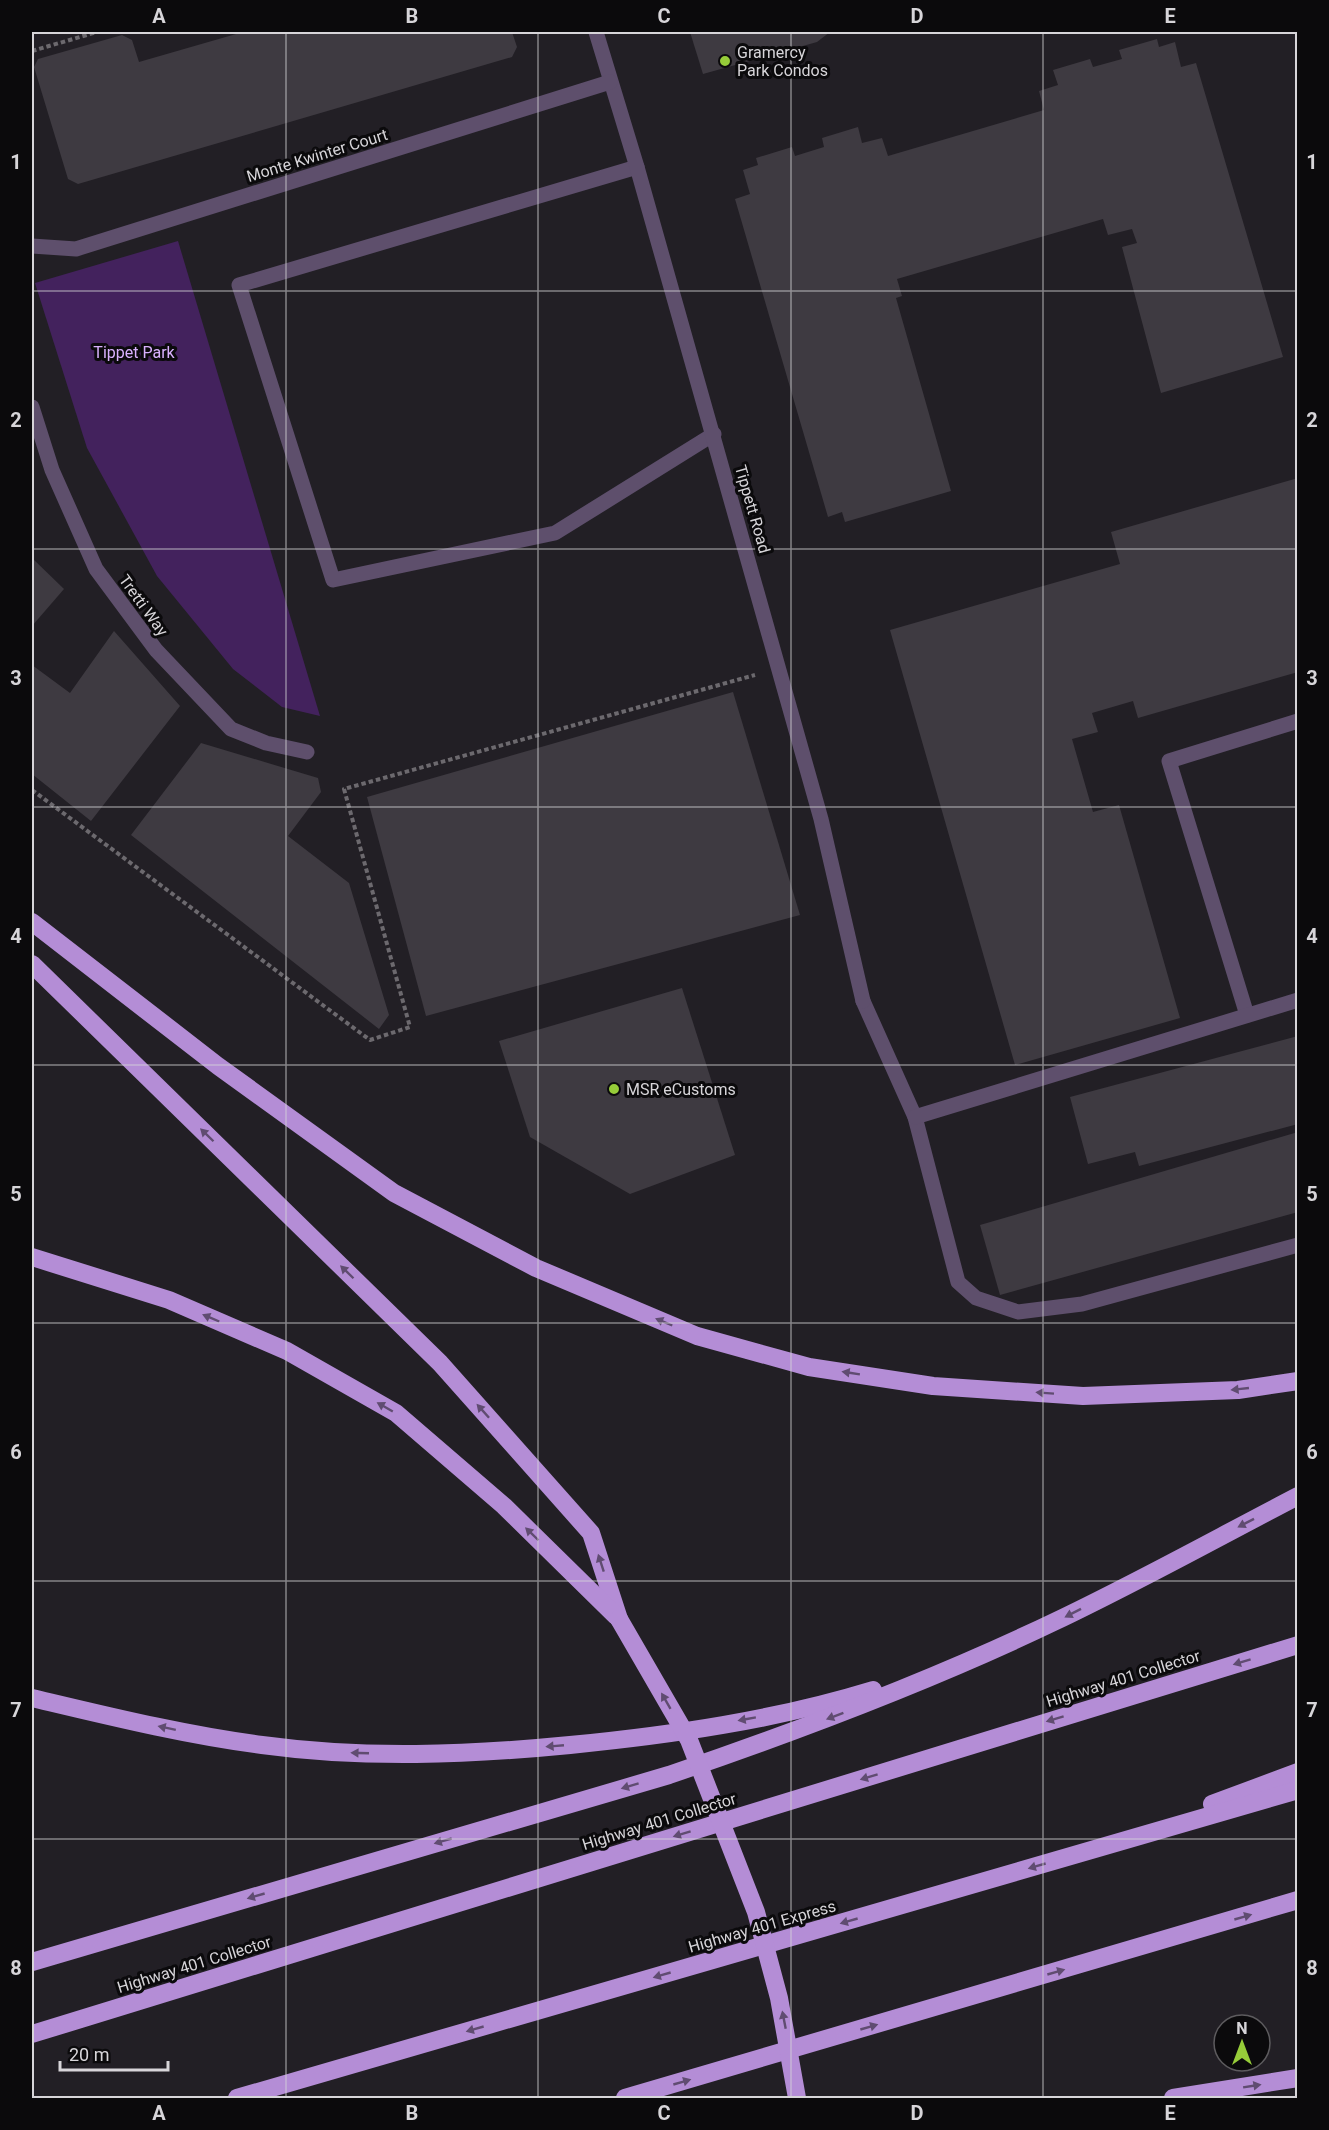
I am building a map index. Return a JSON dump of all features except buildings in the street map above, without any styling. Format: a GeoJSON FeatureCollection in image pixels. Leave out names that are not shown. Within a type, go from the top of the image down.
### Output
{"type":"FeatureCollection","features":[{"type":"Feature","properties":{"kind":"highway"},"geometry":{"type":"LineString","coordinates":[[32,922],[218,1066],[394,1193],[536,1268],[697,1336],[809,1367],[933,1386],[1083,1396],[1238,1390],[1298,1381]]}},
{"type":"Feature","properties":{"kind":"highway"},"geometry":{"type":"LineString","coordinates":[[32,964],[448,1372],[591,1533],[619,1619],[689,1740],[756,1912],[779,1998],[797,2098]]}},
{"type":"Feature","properties":{"kind":"highway"},"geometry":{"type":"LineString","coordinates":[[32,1257],[180,1305],[287,1351],[396,1413],[504,1506],[619,1619]]}},
{"type":"Feature","properties":{"kind":"highway"},"geometry":{"type":"LineString","coordinates":[[32,1962],[669,1775],[767,1742],[868,1703],[1057,1621],[1298,1496]]}},
{"type":"Feature","properties":{"kind":"highway","name":"Highway 401 Collector"},"geometry":{"type":"LineString","coordinates":[[32,2034],[1298,1645]]}},
{"type":"Feature","properties":{"kind":"highway"},"geometry":{"type":"LineString","coordinates":[[32,1698],[196,1734],[263,1745],[352,1753],[464,1753],[604,1742],[693,1730],[822,1704],[966,1662]]}},
{"type":"Feature","properties":{"kind":"highway"},"geometry":{"type":"LineString","coordinates":[[1093,1850],[1298,1772]]}},
{"type":"Feature","properties":{"kind":"highway","name":"Highway 401 Express"},"geometry":{"type":"LineString","coordinates":[[237,2098],[1298,1790]]}},
{"type":"Feature","properties":{"kind":"highway"},"geometry":{"type":"LineString","coordinates":[[626,2098],[1298,1900]]}},
{"type":"Feature","properties":{"kind":"highway"},"geometry":{"type":"LineString","coordinates":[[1173,2098],[1298,2078]]}},
{"type":"Feature","properties":{"kind":"street","name":"Tippett Road"},"geometry":{"type":"LineString","coordinates":[[596,32],[714,434],[821,819],[863,1001],[915,1117],[958,1282],[976,1298],[1018,1312],[1082,1304],[1298,1245]]}},
{"type":"Feature","properties":{"kind":"street","name":"Monte Kwinter Court"},"geometry":{"type":"LineString","coordinates":[[32,246],[76,249],[610,82]]}},
{"type":"Feature","properties":{"kind":"street"},"geometry":{"type":"LineString","coordinates":[[637,167],[240,285],[333,580],[555,533],[714,434]]}},
{"type":"Feature","properties":{"kind":"street","name":"Tretti Way"},"geometry":{"type":"LineString","coordinates":[[32,406],[52,470],[96,569],[156,650],[231,729],[266,743],[307,752]]}},
{"type":"Feature","properties":{"kind":"street"},"geometry":{"type":"LineString","coordinates":[[1247,1015],[1169,761],[1298,721]]}},
{"type":"Feature","properties":{"kind":"street"},"geometry":{"type":"LineString","coordinates":[[915,1117],[1298,1000]]}},
{"type":"Feature","properties":{"kind":"path"},"geometry":{"type":"LineString","coordinates":[[32,51],[98,32]]}},
{"type":"Feature","properties":{"kind":"path"},"geometry":{"type":"LineString","coordinates":[[32,790],[370,1040],[410,1027],[344,789],[779,668]]}},
{"type":"Feature","properties":{"kind":"green space","name":"Tippet Park"},"geometry":{"type":"Polygon","coordinates":[[[178,241],[320,716],[282,707],[233,669],[157,576],[87,448],[35,283],[178,241]]]}},
{"type":"Feature","properties":{"kind":"place","name":"Gramercy Park Condos"},"geometry":{"type":"Point","coordinates":[725,61]}},
{"type":"Feature","properties":{"kind":"place","name":"MSR eCustoms"},"geometry":{"type":"Point","coordinates":[614,1089]}}]}
